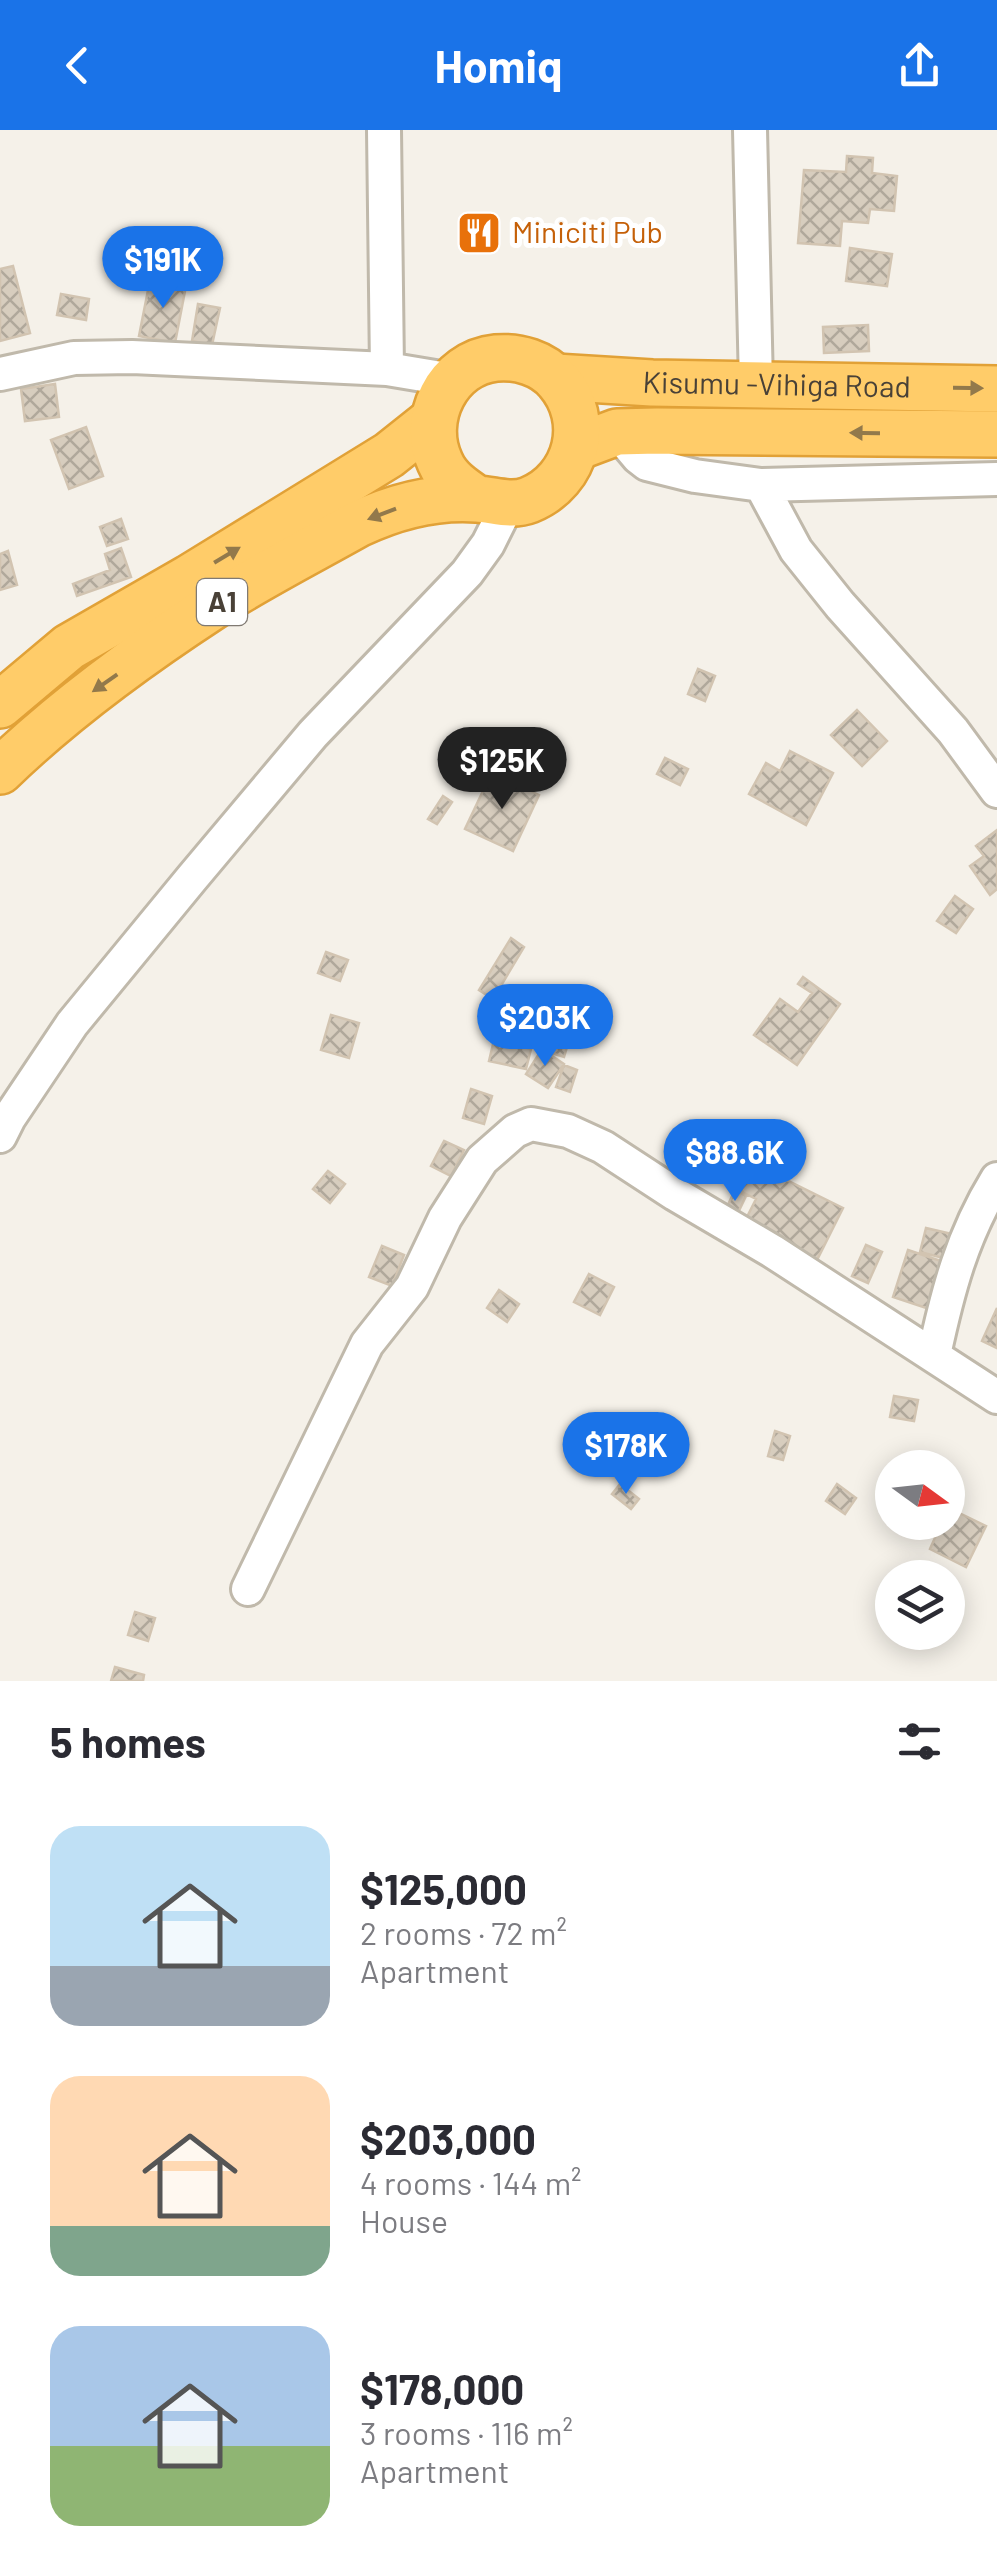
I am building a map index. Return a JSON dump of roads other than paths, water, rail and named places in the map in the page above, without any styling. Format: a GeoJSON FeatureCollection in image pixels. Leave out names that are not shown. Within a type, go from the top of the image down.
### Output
{"type":"FeatureCollection","features":[{"type":"Feature","properties":{"kind":"highway"},"geometry":{"type":"LineString","coordinates":[[452,380],[471,366],[492,358],[515,358],[537,364],[556,377],[571,397],[578,422],[597,440]]}},
{"type":"Feature","properties":{"kind":"highway","name":"Kisumu -Vihiga Road"},"geometry":{"type":"LineString","coordinates":[[556,377],[652,383],[997,389]]}},
{"type":"Feature","properties":{"kind":"highway","name":"A1"},"geometry":{"type":"LineString","coordinates":[[0,705],[68,647],[389,455],[433,420],[440,398],[452,380]]}},
{"type":"Feature","properties":{"kind":"highway"},"geometry":{"type":"LineString","coordinates":[[433,420],[433,444],[440,465],[456,485],[493,501]]}},
{"type":"Feature","properties":{"kind":"highway","name":"Kisumu -Vihiga Road"},"geometry":{"type":"LineString","coordinates":[[597,440],[677,431],[997,434]]}},
{"type":"Feature","properties":{"kind":"highway","name":"A1"},"geometry":{"type":"LineString","coordinates":[[0,771],[84,697],[213,607],[342,533],[381,513],[411,504],[527,501],[550,489],[597,440]]}},
{"type":"Feature","properties":{"kind":"street"},"geometry":{"type":"LineString","coordinates":[[384,130],[387,369]]}},
{"type":"Feature","properties":{"kind":"street"},"geometry":{"type":"LineString","coordinates":[[750,130],[756,384]]}},
{"type":"Feature","properties":{"kind":"street"},"geometry":{"type":"LineString","coordinates":[[0,374],[74,358],[186,358],[387,369],[452,380]]}},
{"type":"Feature","properties":{"kind":"street"},"geometry":{"type":"LineString","coordinates":[[597,440],[647,464],[695,476],[761,485],[997,480]]}},
{"type":"Feature","properties":{"kind":"street"},"geometry":{"type":"LineString","coordinates":[[761,485],[796,550],[953,731],[997,791]]}},
{"type":"Feature","properties":{"kind":"street"},"geometry":{"type":"LineString","coordinates":[[0,1136],[72,1024],[313,734],[467,573],[488,544],[493,501]]}},
{"type":"Feature","properties":{"kind":"street"},"geometry":{"type":"LineString","coordinates":[[248,1589],[367,1344],[412,1287],[445,1218],[482,1160],[514,1130],[531,1124],[568,1131],[603,1147],[997,1397]]}},
{"type":"Feature","properties":{"kind":"street"},"geometry":{"type":"LineString","coordinates":[[934,1355],[961,1252],[972,1222],[997,1179]]}},
{"type":"Feature","properties":{"kind":"place","name":"Miniciti Pub"},"geometry":{"type":"Point","coordinates":[479,233]}}]}
